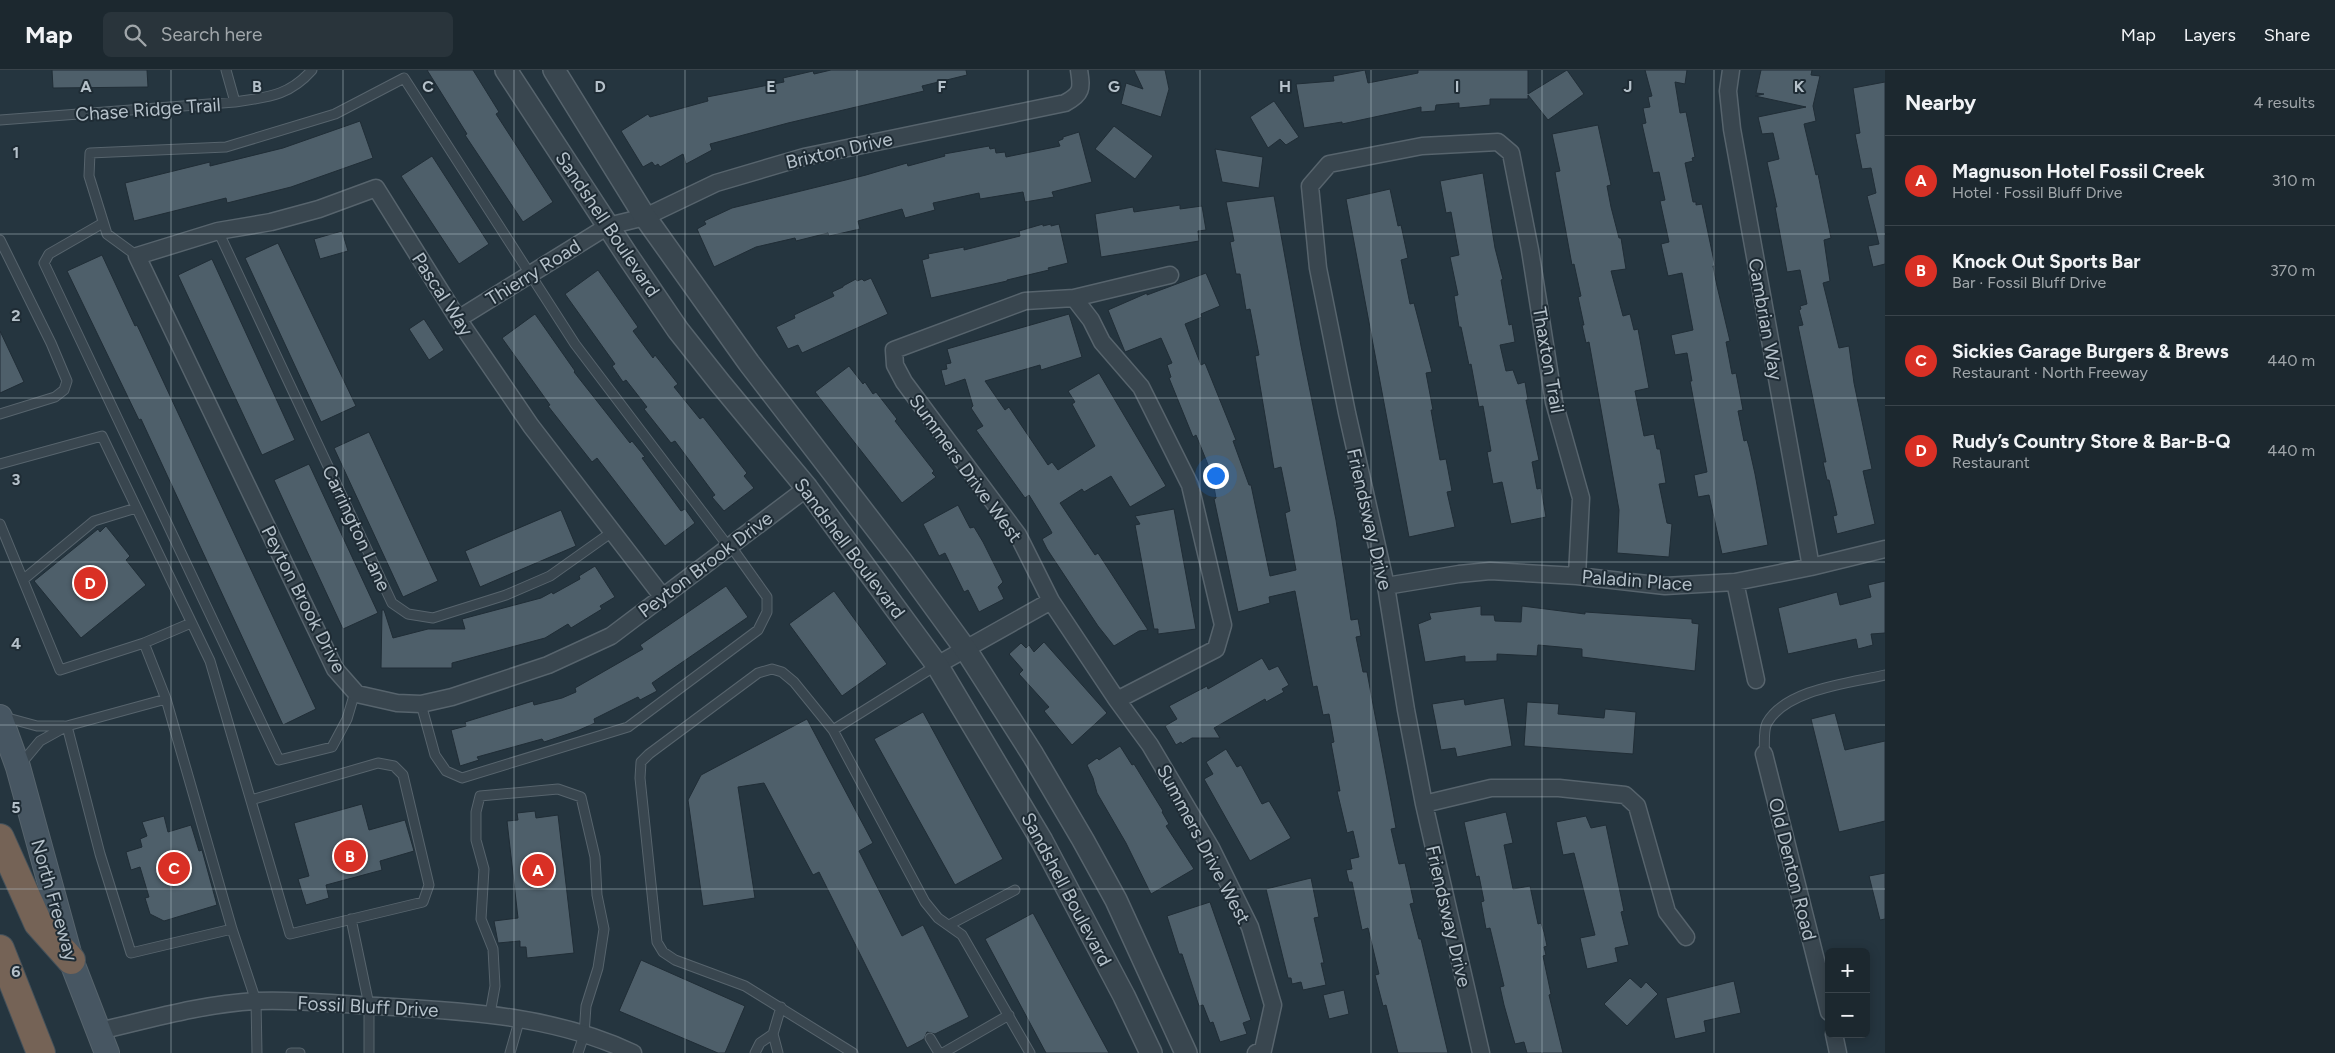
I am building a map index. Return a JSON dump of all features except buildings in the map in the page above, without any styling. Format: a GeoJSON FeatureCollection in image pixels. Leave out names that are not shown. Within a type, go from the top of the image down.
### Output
{"type":"FeatureCollection","features":[{"type":"Feature","properties":{"kind":"highway"},"geometry":{"type":"LineString","coordinates":[[0,838],[38,922],[71,960]]}},
{"type":"Feature","properties":{"kind":"highway"},"geometry":{"type":"LineString","coordinates":[[0,949],[41,1053]]}},
{"type":"Feature","properties":{"kind":"main road","name":"North Freeway"},"geometry":{"type":"LineString","coordinates":[[0,716],[18,767],[71,960],[107,1053]]}},
{"type":"Feature","properties":{"kind":"street","name":"Sandshell Boulevard"},"geometry":{"type":"LineString","coordinates":[[506,70],[608,226],[684,337],[806,488],[937,665],[1042,841],[1124,996],[1151,1053]]}},
{"type":"Feature","properties":{"kind":"street","name":"Sandshell Boulevard"},"geometry":{"type":"LineString","coordinates":[[554,70],[645,217],[749,363],[902,562],[966,650],[1033,755],[1084,840],[1136,941],[1186,1053]]}},
{"type":"Feature","properties":{"kind":"street","name":"Brixton Drive"},"geometry":{"type":"LineString","coordinates":[[608,226],[645,217],[716,183],[804,156],[1065,103],[1076,97],[1082,86],[1078,70]]}},
{"type":"Feature","properties":{"kind":"street","name":"Cambrian Way"},"geometry":{"type":"LineString","coordinates":[[1731,70],[1728,91],[1732,129],[1811,567]]}},
{"type":"Feature","properties":{"kind":"street","name":"Friendsway Drive"},"geometry":{"type":"LineString","coordinates":[[1481,1053],[1424,804],[1386,586],[1347,413],[1318,268],[1310,186],[1328,164],[1422,146],[1498,142],[1504,147]]}},
{"type":"Feature","properties":{"kind":"street","name":"Thaxton Trail"},"geometry":{"type":"LineString","coordinates":[[1504,147],[1511,153],[1530,250],[1554,402],[1582,498],[1577,576]]}},
{"type":"Feature","properties":{"kind":"street","name":"Pascal Way"},"geometry":{"type":"LineString","coordinates":[[138,256],[218,231],[271,222],[319,209],[376,188],[458,319],[531,426],[662,596]]}},
{"type":"Feature","properties":{"kind":"street","name":"Thierry Road"},"geometry":{"type":"LineString","coordinates":[[458,319],[608,226]]}},
{"type":"Feature","properties":{"kind":"street","name":"Peyton Brook Drive"},"geometry":{"type":"LineString","coordinates":[[138,256],[335,669],[355,692],[397,703],[421,704],[452,697],[548,665],[611,636],[806,488]]}},
{"type":"Feature","properties":{"kind":"street"},"geometry":{"type":"LineString","coordinates":[[1117,700],[1216,649],[1223,625],[1190,484],[1141,387],[1102,342],[1091,320],[1074,298],[1170,275]]}},
{"type":"Feature","properties":{"kind":"street","name":"Summers Drive West"},"geometry":{"type":"LineString","coordinates":[[1074,298],[1026,301],[894,350],[896,365],[904,382],[1018,535],[1051,601],[1117,700],[1150,745],[1211,848],[1250,927],[1273,1005],[1263,1050],[1256,1053]]}},
{"type":"Feature","properties":{"kind":"street","name":"Paladin Place"},"geometry":{"type":"LineString","coordinates":[[1386,586],[1490,571],[1577,576],[1665,586],[1735,582],[1811,567],[1885,549]]}},
{"type":"Feature","properties":{"kind":"street"},"geometry":{"type":"LineString","coordinates":[[1735,582],[1756,680]]}},
{"type":"Feature","properties":{"kind":"street"},"geometry":{"type":"LineString","coordinates":[[937,665],[1051,601]]}},
{"type":"Feature","properties":{"kind":"street","name":"Old Denton Road"},"geometry":{"type":"LineString","coordinates":[[1764,754],[1825,996]]}},
{"type":"Feature","properties":{"kind":"street"},"geometry":{"type":"LineString","coordinates":[[1424,804],[1491,788],[1559,788],[1625,795],[1637,806],[1667,912],[1686,937]]}},
{"type":"Feature","properties":{"kind":"street","name":"Fossil Bluff Drive"},"geometry":{"type":"LineString","coordinates":[[99,1030],[180,1011],[256,1002],[369,1005],[520,1018],[541,1022],[584,1035],[632,1053]]}},
{"type":"Feature","properties":{"kind":"street"},"geometry":{"type":"LineString","coordinates":[[1835,1038],[1838,1053]]}},
{"type":"Feature","properties":{"kind":"lane"},"geometry":{"type":"LineString","coordinates":[[226,70],[234,102]]}},
{"type":"Feature","properties":{"kind":"lane","name":"Chase Ridge Trail"},"geometry":{"type":"LineString","coordinates":[[0,120],[265,98],[295,88],[312,70]]}},
{"type":"Feature","properties":{"kind":"lane"},"geometry":{"type":"LineString","coordinates":[[138,256],[107,234],[89,176],[90,153],[226,147],[335,114],[404,78],[575,344],[767,597],[767,612],[758,630],[628,727],[462,778],[446,771],[435,755],[421,704]]}},
{"type":"Feature","properties":{"kind":"lane"},"geometry":{"type":"LineString","coordinates":[[103,222],[49,254],[44,263],[279,760],[332,747],[347,719],[355,692]]}},
{"type":"Feature","properties":{"kind":"lane","name":"Carrington Lane"},"geometry":{"type":"LineString","coordinates":[[218,231],[392,603],[408,614],[433,618],[550,576],[612,532]]}},
{"type":"Feature","properties":{"kind":"lane"},"geometry":{"type":"LineString","coordinates":[[0,240],[51,343],[67,380],[64,390],[55,397],[0,414]]}},
{"type":"Feature","properties":{"kind":"lane"},"geometry":{"type":"LineString","coordinates":[[0,464],[102,436],[210,661],[290,934],[423,902],[429,885],[403,775],[394,766],[378,763],[251,800]]}},
{"type":"Feature","properties":{"kind":"lane"},"geometry":{"type":"LineString","coordinates":[[24,579],[94,521],[136,508]]}},
{"type":"Feature","properties":{"kind":"lane"},"geometry":{"type":"LineString","coordinates":[[0,524],[60,670],[144,643],[191,623]]}},
{"type":"Feature","properties":{"kind":"lane"},"geometry":{"type":"LineString","coordinates":[[144,643],[166,698],[232,929],[256,1002],[256,1053]]}},
{"type":"Feature","properties":{"kind":"lane"},"geometry":{"type":"LineString","coordinates":[[833,730],[937,665]]}},
{"type":"Feature","properties":{"kind":"lane"},"geometry":{"type":"LineString","coordinates":[[853,1053],[745,986],[675,960],[663,952],[657,942],[640,778],[641,762],[648,754],[758,673],[772,669],[782,672],[794,682],[833,730],[925,902],[938,918],[962,935],[1030,1053]]}},
{"type":"Feature","properties":{"kind":"lane"},"geometry":{"type":"LineString","coordinates":[[1764,754],[1766,724],[1782,704],[1813,692],[1885,675]]}},
{"type":"Feature","properties":{"kind":"lane"},"geometry":{"type":"LineString","coordinates":[[18,767],[40,741],[67,726],[166,698]]}},
{"type":"Feature","properties":{"kind":"lane"},"geometry":{"type":"LineString","coordinates":[[0,716],[37,726],[67,726]]}},
{"type":"Feature","properties":{"kind":"lane"},"geometry":{"type":"LineString","coordinates":[[67,726],[100,854],[131,953],[232,929]]}},
{"type":"Feature","properties":{"kind":"lane"},"geometry":{"type":"LineString","coordinates":[[490,1014],[495,986],[493,949],[481,919],[484,869],[476,840],[476,812],[480,796],[558,789],[581,796],[595,857],[597,895],[604,929],[598,968],[586,1006],[584,1035],[578,1053]]}},
{"type":"Feature","properties":{"kind":"lane"},"geometry":{"type":"LineString","coordinates":[[949,925],[1016,890]]}},
{"type":"Feature","properties":{"kind":"lane"},"geometry":{"type":"LineString","coordinates":[[351,919],[369,1005],[369,1053]]}},
{"type":"Feature","properties":{"kind":"lane"},"geometry":{"type":"LineString","coordinates":[[778,1053],[773,1034],[781,1007]]}},
{"type":"Feature","properties":{"kind":"lane"},"geometry":{"type":"LineString","coordinates":[[943,1053],[1009,1015]]}},
{"type":"Feature","properties":{"kind":"lane"},"geometry":{"type":"LineString","coordinates":[[510,1053],[520,1018]]}},
{"type":"Feature","properties":{"kind":"lane"},"geometry":{"type":"LineString","coordinates":[[755,1053],[760,1044],[773,1034]]}},
{"type":"Feature","properties":{"kind":"lane"},"geometry":{"type":"LineString","coordinates":[[930,1038],[938,1053]]}},
{"type":"Feature","properties":{"kind":"lane"},"geometry":{"type":"LineString","coordinates":[[291,1053],[300,1053]]}},
{"type":"Feature","properties":{"kind":"place","name":"Rudy’s Country Store & Bar-B-Q"},"geometry":{"type":"Point","coordinates":[90,583]}},
{"type":"Feature","properties":{"kind":"place","name":"Knock Out Sports Bar"},"geometry":{"type":"Point","coordinates":[350,856]}},
{"type":"Feature","properties":{"kind":"place","name":"Sickies Garage Burgers & Brews"},"geometry":{"type":"Point","coordinates":[174,868]}},
{"type":"Feature","properties":{"kind":"place","name":"Magnuson Hotel Fossil Creek"},"geometry":{"type":"Point","coordinates":[538,870]}}]}
